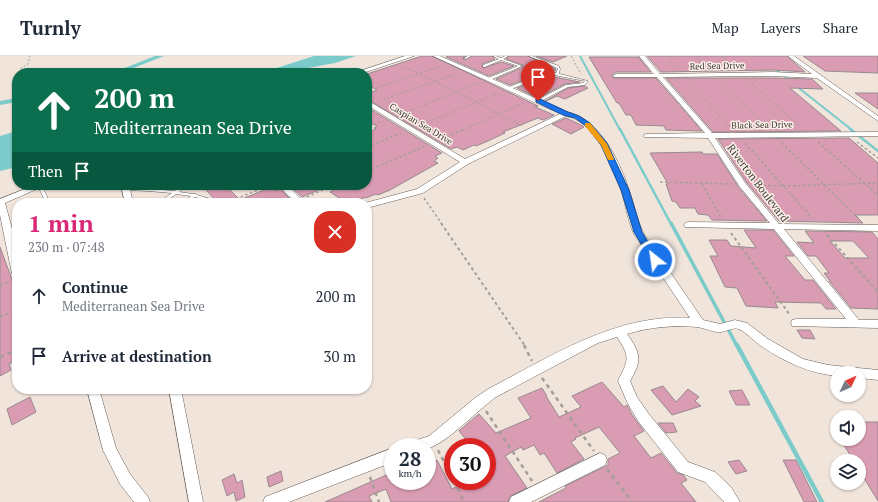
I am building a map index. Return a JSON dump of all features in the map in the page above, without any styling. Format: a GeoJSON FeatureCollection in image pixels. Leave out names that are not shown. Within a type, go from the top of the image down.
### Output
{"type":"FeatureCollection","features":[{"type":"Feature","properties":{"kind":"street"},"geometry":{"type":"LineString","coordinates":[[372,68],[411,56]]}},
{"type":"Feature","properties":{"kind":"street"},"geometry":{"type":"LineString","coordinates":[[436,56],[566,114],[577,117],[588,125],[604,144],[625,190],[638,232],[655,260],[682,296],[699,323]]}},
{"type":"Feature","properties":{"kind":"street","name":"Riverton Boulevard"},"geometry":{"type":"LineString","coordinates":[[642,56],[710,135],[743,185],[856,324]]}},
{"type":"Feature","properties":{"kind":"street"},"geometry":{"type":"LineString","coordinates":[[791,56],[878,119]]}},
{"type":"Feature","properties":{"kind":"street","name":"Red Sea Drive"},"geometry":{"type":"LineString","coordinates":[[616,76],[773,74],[819,76]]}},
{"type":"Feature","properties":{"kind":"street","name":"Caspian Sea Drive"},"geometry":{"type":"LineString","coordinates":[[372,105],[465,162]]}},
{"type":"Feature","properties":{"kind":"street"},"geometry":{"type":"LineString","coordinates":[[372,204],[420,191],[465,162],[566,114]]}},
{"type":"Feature","properties":{"kind":"street","name":"Black Sea Drive"},"geometry":{"type":"LineString","coordinates":[[646,136],[878,134]]}},
{"type":"Feature","properties":{"kind":"street"},"geometry":{"type":"LineString","coordinates":[[12,252],[1,202],[29,190]]}},
{"type":"Feature","properties":{"kind":"street"},"geometry":{"type":"LineString","coordinates":[[287,190],[296,198]]}},
{"type":"Feature","properties":{"kind":"street"},"geometry":{"type":"LineString","coordinates":[[688,225],[873,228]]}},
{"type":"Feature","properties":{"kind":"street"},"geometry":{"type":"LineString","coordinates":[[436,438],[479,402],[536,370],[594,340],[642,325],[685,322],[699,323],[720,328],[735,324],[743,326],[764,342],[800,363],[830,370]]}},
{"type":"Feature","properties":{"kind":"street"},"geometry":{"type":"LineString","coordinates":[[796,323],[878,324]]}},
{"type":"Feature","properties":{"kind":"street"},"geometry":{"type":"LineString","coordinates":[[620,332],[634,352],[633,367],[624,381],[632,400],[643,417],[684,467],[710,477],[726,492],[733,502]]}},
{"type":"Feature","properties":{"kind":"street"},"geometry":{"type":"LineString","coordinates":[[866,374],[878,375]]}},
{"type":"Feature","properties":{"kind":"street"},"geometry":{"type":"LineString","coordinates":[[94,394],[110,450],[125,479],[143,502]]}},
{"type":"Feature","properties":{"kind":"street"},"geometry":{"type":"LineString","coordinates":[[176,394],[196,502]]}},
{"type":"Feature","properties":{"kind":"street"},"geometry":{"type":"LineString","coordinates":[[270,502],[384,458]]}},
{"type":"Feature","properties":{"kind":"street"},"geometry":{"type":"LineString","coordinates":[[516,502],[600,460]]}},
{"type":"Feature","properties":{"kind":"lane"},"geometry":{"type":"LineString","coordinates":[[465,58],[470,56]]}},
{"type":"Feature","properties":{"kind":"lane"},"geometry":{"type":"LineString","coordinates":[[488,79],[521,66],[494,56]]}},
{"type":"Feature","properties":{"kind":"lane"},"geometry":{"type":"LineString","coordinates":[[484,66],[506,56]]}},
{"type":"Feature","properties":{"kind":"lane"},"geometry":{"type":"LineString","coordinates":[[530,56],[558,67],[559,69],[557,74]]}},
{"type":"Feature","properties":{"kind":"lane"},"geometry":{"type":"LineString","coordinates":[[510,88],[549,73],[587,82],[584,84],[567,86],[536,100]]}},
{"type":"Feature","properties":{"kind":"lane"},"geometry":{"type":"LineString","coordinates":[[154,190],[195,195],[204,198]]}},
{"type":"Feature","properties":{"kind":"lane"},"geometry":{"type":"LineString","coordinates":[[167,198],[178,190]]}},
{"type":"Feature","properties":{"kind":"lane"},"geometry":{"type":"LineString","coordinates":[[191,198],[195,195]]}},
{"type":"Feature","properties":{"kind":"path"},"geometry":{"type":"LineString","coordinates":[[21,68],[28,64],[30,56]]}},
{"type":"Feature","properties":{"kind":"path"},"geometry":{"type":"LineString","coordinates":[[571,56],[585,81]]}},
{"type":"Feature","properties":{"kind":"path"},"geometry":{"type":"LineString","coordinates":[[666,56],[878,292]]}},
{"type":"Feature","properties":{"kind":"path"},"geometry":{"type":"LineString","coordinates":[[695,56],[826,185],[873,228]]}},
{"type":"Feature","properties":{"kind":"path"},"geometry":{"type":"LineString","coordinates":[[391,62],[420,73],[456,93],[531,130]]}},
{"type":"Feature","properties":{"kind":"path"},"geometry":{"type":"LineString","coordinates":[[372,89],[451,63]]}},
{"type":"Feature","properties":{"kind":"path"},"geometry":{"type":"LineString","coordinates":[[372,102],[467,70]]}},
{"type":"Feature","properties":{"kind":"path"},"geometry":{"type":"LineString","coordinates":[[372,125],[488,79]]}},
{"type":"Feature","properties":{"kind":"path"},"geometry":{"type":"LineString","coordinates":[[372,145],[510,88]]}},
{"type":"Feature","properties":{"kind":"path"},"geometry":{"type":"LineString","coordinates":[[372,169],[499,114],[536,100]]}},
{"type":"Feature","properties":{"kind":"path"},"geometry":{"type":"LineString","coordinates":[[846,134],[878,158]]}},
{"type":"Feature","properties":{"kind":"path"},"geometry":{"type":"LineString","coordinates":[[660,182],[784,186],[878,183]]}},
{"type":"Feature","properties":{"kind":"path"},"geometry":{"type":"LineString","coordinates":[[702,184],[726,226],[796,323]]}},
{"type":"Feature","properties":{"kind":"path"},"geometry":{"type":"LineString","coordinates":[[195,195],[204,190]]}},
{"type":"Feature","properties":{"kind":"path"},"geometry":{"type":"LineString","coordinates":[[238,198],[258,190]]}},
{"type":"Feature","properties":{"kind":"path"},"geometry":{"type":"LineString","coordinates":[[308,198],[324,190]]}},
{"type":"Feature","properties":{"kind":"path"},"geometry":{"type":"LineString","coordinates":[[420,191],[526,348],[536,370],[632,502]]}},
{"type":"Feature","properties":{"kind":"path"},"geometry":{"type":"LineString","coordinates":[[0,285],[12,281]]}},
{"type":"Feature","properties":{"kind":"path"},"geometry":{"type":"LineString","coordinates":[[0,317],[12,312]]}},
{"type":"Feature","properties":{"kind":"path"},"geometry":{"type":"LineString","coordinates":[[0,357],[12,352]]}},
{"type":"Feature","properties":{"kind":"path"},"geometry":{"type":"LineString","coordinates":[[479,402],[539,491]]}},
{"type":"Feature","properties":{"kind":"path"},"geometry":{"type":"LineString","coordinates":[[436,447],[444,462]]}},
{"type":"Feature","properties":{"kind":"path"},"geometry":{"type":"LineString","coordinates":[[365,464],[379,502]]}},
{"type":"Feature","properties":{"kind":"path"},"geometry":{"type":"LineString","coordinates":[[458,490],[464,502]]}},
{"type":"Feature","properties":{"kind":"water"},"geometry":{"type":"Polygon","coordinates":[[[314,56],[356,56],[335,63],[308,68],[277,68],[314,56]]]}},
{"type":"Feature","properties":{"kind":"water"},"geometry":{"type":"Polygon","coordinates":[[[12,132],[12,168],[0,171],[0,136],[12,132]]]}},
{"type":"Feature","properties":{"kind":"building"},"geometry":{"type":"Polygon","coordinates":[[[422,56],[432,56],[554,115],[543,120],[538,118],[503,132],[505,133],[476,146],[474,145],[463,150],[457,147],[451,149],[372,102],[372,92],[377,90],[372,87],[372,72],[422,56]]]}},
{"type":"Feature","properties":{"kind":"building"},"geometry":{"type":"Polygon","coordinates":[[[465,56],[463,59],[465,60],[472,56],[492,56],[495,59],[482,64],[483,68],[501,62],[514,66],[489,76],[446,57],[465,56]]]}},
{"type":"Feature","properties":{"kind":"building"},"geometry":{"type":"Polygon","coordinates":[[[509,56],[528,56],[556,69],[555,71],[547,71],[510,85],[496,79],[523,67],[523,65],[506,59],[509,56]]]}},
{"type":"Feature","properties":{"kind":"building"},"geometry":{"type":"Polygon","coordinates":[[[536,56],[567,56],[553,62],[536,56]]]}},
{"type":"Feature","properties":{"kind":"building"},"geometry":{"type":"Polygon","coordinates":[[[647,56],[787,56],[805,72],[773,70],[661,72],[647,56]]]}},
{"type":"Feature","properties":{"kind":"building"},"geometry":{"type":"Polygon","coordinates":[[[803,56],[878,56],[878,73],[825,71],[803,56]]]}},
{"type":"Feature","properties":{"kind":"building"},"geometry":{"type":"Polygon","coordinates":[[[589,57],[638,57],[651,72],[616,72],[612,75],[612,77],[656,78],[702,131],[666,130],[664,126],[636,125],[631,115],[626,115],[619,103],[617,103],[589,57]]]}},
{"type":"Feature","properties":{"kind":"building"},"geometry":{"type":"Polygon","coordinates":[[[549,76],[580,82],[565,84],[538,98],[517,88],[549,76]]]}},
{"type":"Feature","properties":{"kind":"building"},"geometry":{"type":"Polygon","coordinates":[[[666,78],[812,79],[823,89],[790,88],[841,131],[713,132],[666,78]]]}},
{"type":"Feature","properties":{"kind":"building"},"geometry":{"type":"Polygon","coordinates":[[[585,86],[588,88],[565,99],[557,96],[545,101],[568,88],[585,86]]]}},
{"type":"Feature","properties":{"kind":"building"},"geometry":{"type":"Polygon","coordinates":[[[855,93],[878,93],[878,109],[855,93]]]}},
{"type":"Feature","properties":{"kind":"building"},"geometry":{"type":"Polygon","coordinates":[[[372,110],[442,153],[435,156],[438,158],[434,161],[438,163],[390,190],[378,195],[376,194],[366,198],[339,198],[330,192],[334,190],[372,190],[372,131],[376,129],[374,128],[377,126],[372,124],[372,110]]]}},
{"type":"Feature","properties":{"kind":"building"},"geometry":{"type":"Polygon","coordinates":[[[566,118],[584,127],[571,134],[552,124],[566,118]]]}},
{"type":"Feature","properties":{"kind":"building"},"geometry":{"type":"Polygon","coordinates":[[[849,138],[878,163],[878,215],[855,215],[863,223],[779,221],[747,183],[718,139],[849,138]]]}},
{"type":"Feature","properties":{"kind":"building"},"geometry":{"type":"Polygon","coordinates":[[[702,152],[703,154],[717,154],[739,188],[767,221],[712,220],[708,215],[698,214],[695,208],[680,208],[676,202],[672,201],[666,184],[668,184],[650,153],[702,152]]]}},
{"type":"Feature","properties":{"kind":"building"},"geometry":{"type":"Polygon","coordinates":[[[206,190],[230,190],[238,198],[213,198],[206,190]]]}},
{"type":"Feature","properties":{"kind":"building"},"geometry":{"type":"Polygon","coordinates":[[[264,190],[281,190],[289,198],[245,198],[264,190]]]}},
{"type":"Feature","properties":{"kind":"building"},"geometry":{"type":"Polygon","coordinates":[[[294,190],[319,190],[302,197],[294,190]]]}},
{"type":"Feature","properties":{"kind":"building"},"geometry":{"type":"Polygon","coordinates":[[[744,230],[773,230],[794,256],[785,256],[805,280],[813,280],[836,309],[826,309],[821,303],[775,302],[778,308],[746,306],[737,288],[725,287],[710,256],[718,256],[709,240],[727,240],[731,246],[756,248],[744,230]]]}},
{"type":"Feature","properties":{"kind":"building"},"geometry":{"type":"Polygon","coordinates":[[[805,231],[872,232],[878,239],[878,309],[851,308],[829,281],[824,273],[829,273],[816,256],[808,256],[797,242],[814,243],[805,231]],[[830,241],[845,258],[869,258],[853,241],[830,241]]]}},
{"type":"Feature","properties":{"kind":"building"},"geometry":{"type":"Polygon","coordinates":[[[0,247],[12,279],[12,362],[9,364],[11,370],[0,376],[0,247]]]}},
{"type":"Feature","properties":{"kind":"building"},"geometry":{"type":"Polygon","coordinates":[[[797,330],[810,330],[815,339],[802,338],[797,330]]]}},
{"type":"Feature","properties":{"kind":"building"},"geometry":{"type":"Polygon","coordinates":[[[602,382],[624,407],[627,405],[632,415],[644,431],[634,436],[651,458],[661,453],[677,473],[683,475],[687,480],[681,483],[696,502],[539,502],[566,488],[565,486],[608,465],[608,459],[620,453],[599,427],[575,438],[576,439],[571,442],[584,459],[557,473],[544,453],[540,455],[534,445],[523,450],[521,447],[505,456],[527,488],[510,496],[508,502],[391,502],[386,490],[436,490],[437,460],[444,474],[444,490],[496,490],[496,438],[465,438],[459,431],[479,414],[496,433],[531,418],[518,398],[542,388],[559,417],[581,407],[572,396],[602,382]]]}},
{"type":"Feature","properties":{"kind":"building"},"geometry":{"type":"Polygon","coordinates":[[[663,386],[676,402],[688,389],[699,397],[695,401],[701,406],[672,415],[651,390],[663,386]]]}},
{"type":"Feature","properties":{"kind":"building"},"geometry":{"type":"Polygon","coordinates":[[[742,390],[750,405],[736,405],[729,391],[742,390]]]}},
{"type":"Feature","properties":{"kind":"building"},"geometry":{"type":"Polygon","coordinates":[[[30,397],[36,412],[12,425],[7,409],[30,397]]]}},
{"type":"Feature","properties":{"kind":"building"},"geometry":{"type":"Polygon","coordinates":[[[866,422],[878,422],[878,501],[866,481],[866,454],[850,454],[844,446],[866,446],[866,422]]]}},
{"type":"Feature","properties":{"kind":"building"},"geometry":{"type":"Polygon","coordinates":[[[658,423],[673,423],[677,432],[666,433],[658,423]]]}},
{"type":"Feature","properties":{"kind":"building"},"geometry":{"type":"Polygon","coordinates":[[[739,460],[747,471],[736,474],[728,462],[739,460]]]}},
{"type":"Feature","properties":{"kind":"building"},"geometry":{"type":"Polygon","coordinates":[[[783,460],[796,460],[817,502],[804,502],[783,460]]]}},
{"type":"Feature","properties":{"kind":"building"},"geometry":{"type":"Polygon","coordinates":[[[281,471],[283,481],[269,487],[267,477],[281,471]]]}},
{"type":"Feature","properties":{"kind":"building"},"geometry":{"type":"Polygon","coordinates":[[[234,474],[237,483],[242,480],[245,497],[236,501],[234,492],[227,496],[222,480],[234,474]]]}},
{"type":"Feature","properties":{"kind":"building"},"geometry":{"type":"Polygon","coordinates":[[[384,476],[384,490],[369,496],[372,502],[325,502],[384,476]]]}},
{"type":"Feature","properties":{"kind":"waterway"},"geometry":{"type":"LineString","coordinates":[[129,68],[161,56]]}},
{"type":"Feature","properties":{"kind":"waterway"},"geometry":{"type":"LineString","coordinates":[[580,56],[620,130]]}},
{"type":"Feature","properties":{"kind":"waterway"},"geometry":{"type":"LineString","coordinates":[[774,68],[789,80]]}},
{"type":"Feature","properties":{"kind":"waterway"},"geometry":{"type":"LineString","coordinates":[[795,85],[852,130]]}},
{"type":"Feature","properties":{"kind":"waterway"},"geometry":{"type":"LineString","coordinates":[[0,103],[12,101]]}},
{"type":"Feature","properties":{"kind":"waterway"},"geometry":{"type":"LineString","coordinates":[[620,129],[671,224]]}},
{"type":"Feature","properties":{"kind":"waterway"},"geometry":{"type":"LineString","coordinates":[[850,129],[878,151]]}},
{"type":"Feature","properties":{"kind":"waterway"},"geometry":{"type":"LineString","coordinates":[[671,223],[737,346]]}},
{"type":"Feature","properties":{"kind":"waterway"},"geometry":{"type":"LineString","coordinates":[[737,345],[822,502]]}},
{"type":"Feature","properties":{"kind":"slow traffic"},"geometry":{"type":"LineString","coordinates":[[588,124],[604,144],[611,159]]}},
{"type":"Feature","properties":{"kind":"route"},"geometry":{"type":"LineString","coordinates":[[538,101],[566,114],[577,117],[588,125],[604,144],[625,190],[638,232],[655,260]]}}]}
